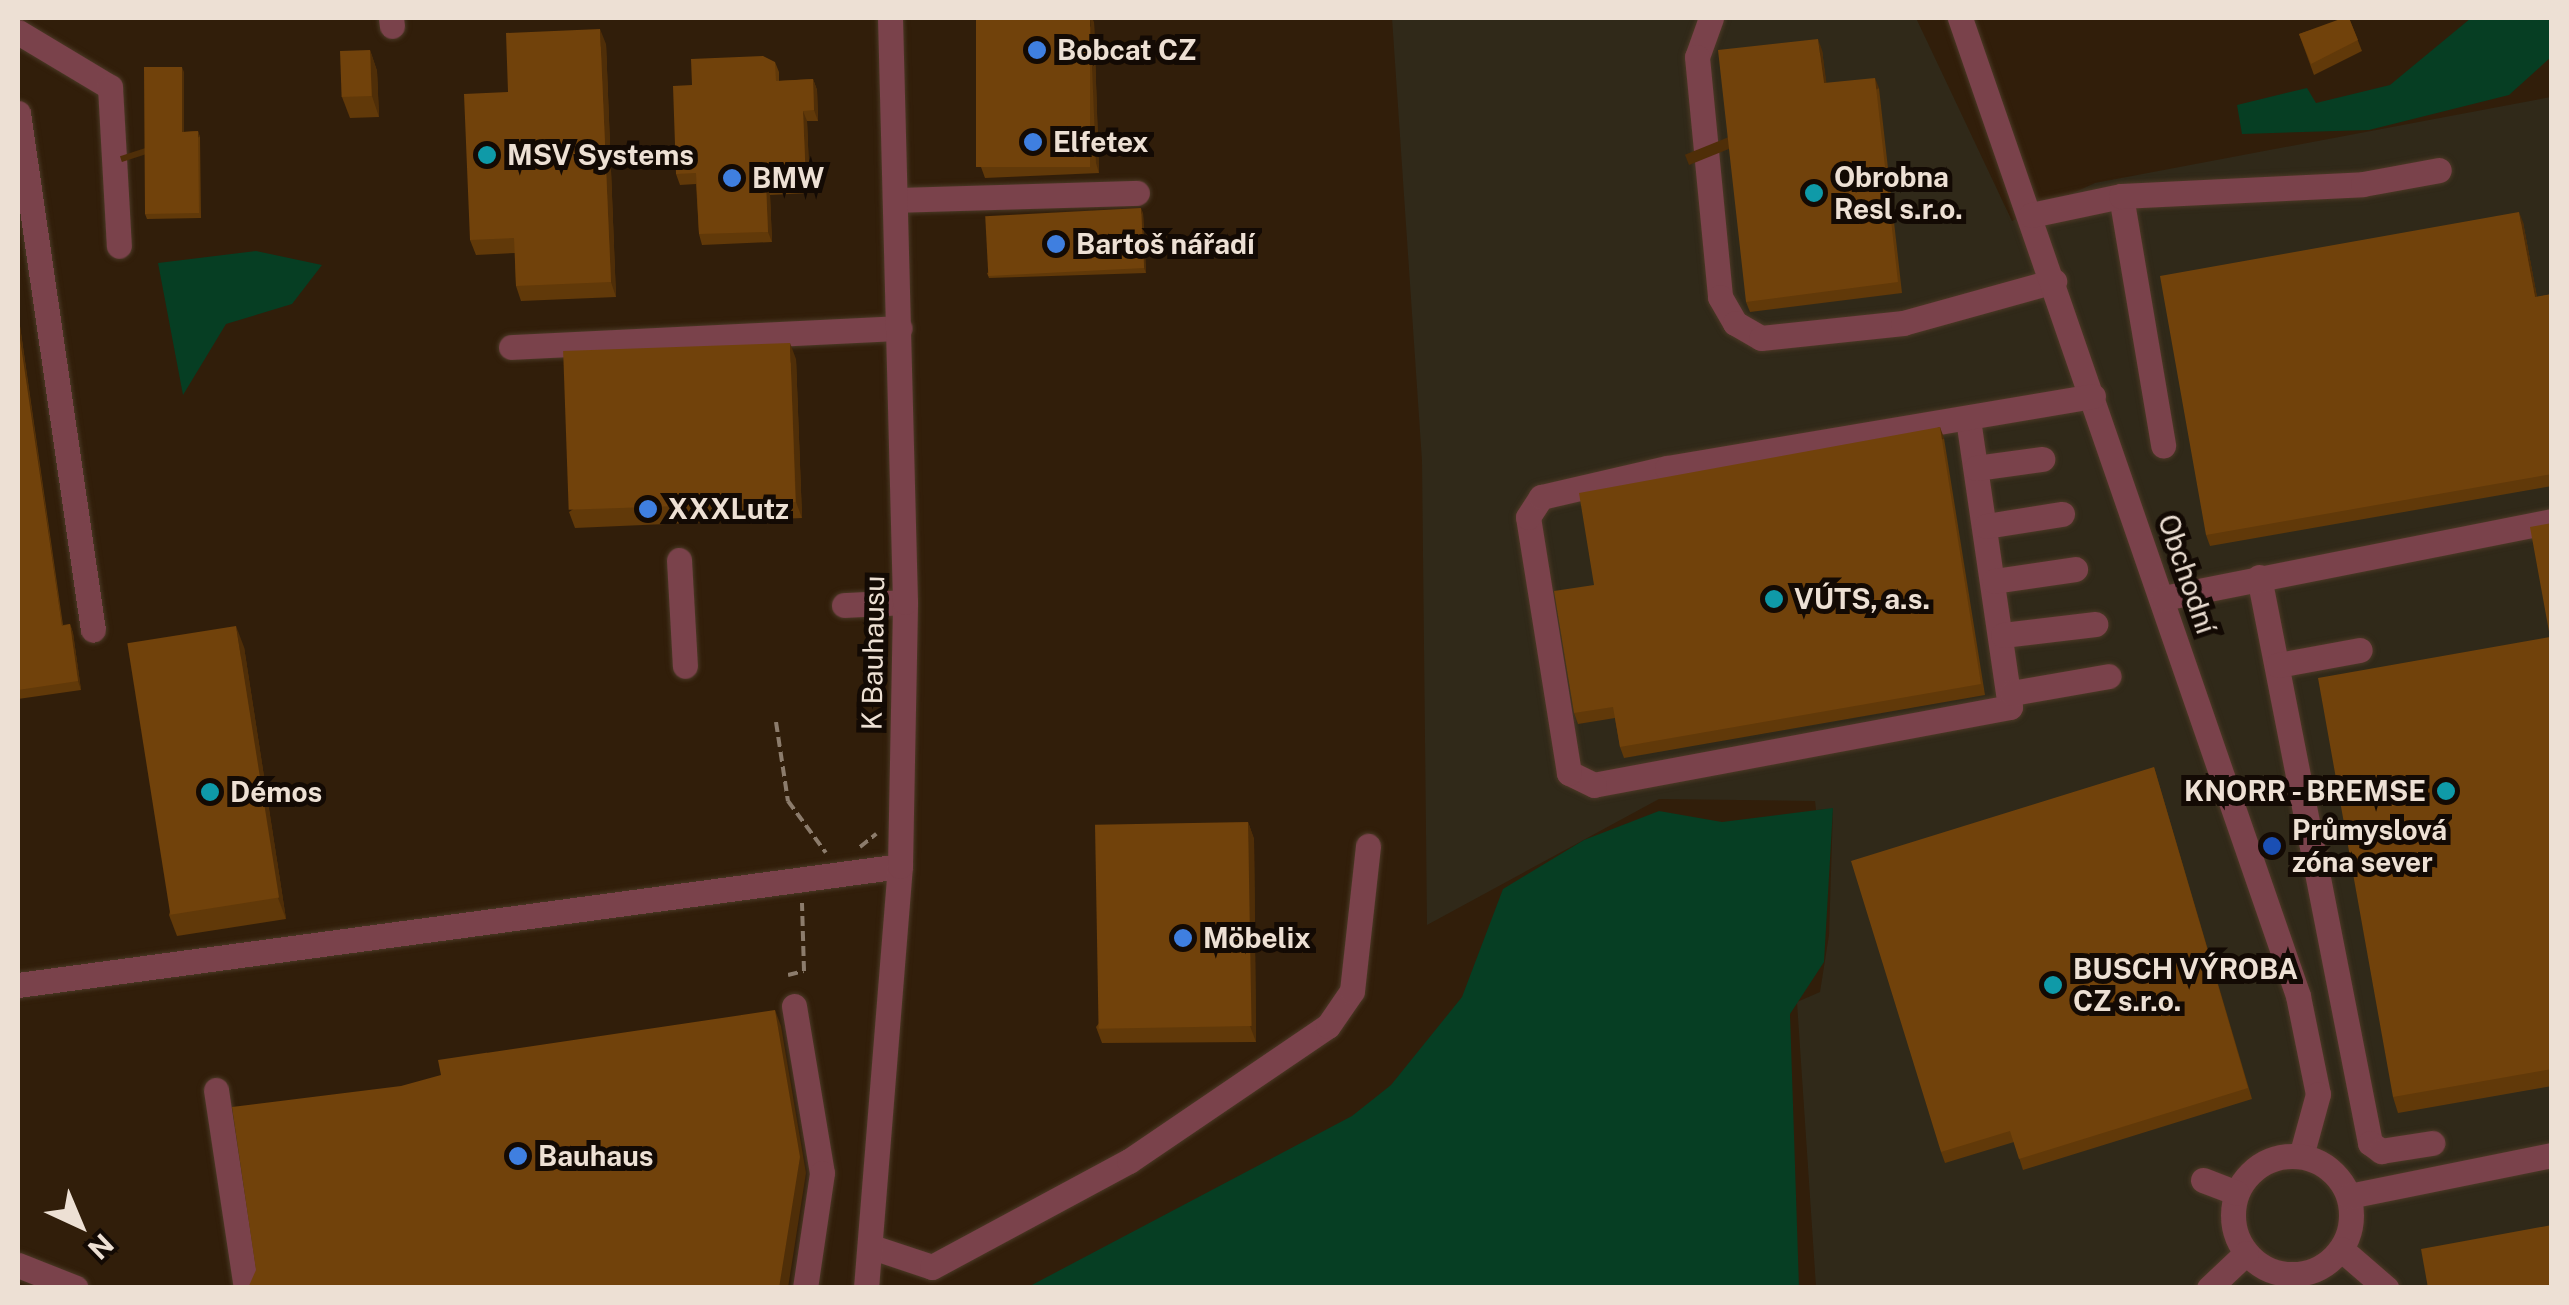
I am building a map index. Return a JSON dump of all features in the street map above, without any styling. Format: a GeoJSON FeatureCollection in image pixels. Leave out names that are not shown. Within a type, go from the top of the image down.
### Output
{"type":"FeatureCollection","features":[{"type":"Feature","properties":{"kind":"street","name":"K Bauhausu"},"geometry":{"type":"LineString","coordinates":[[866,1288],[900,866],[905,602],[890,18]]}},
{"type":"Feature","properties":{"kind":"street"},"geometry":{"type":"LineString","coordinates":[[1711,18],[1697,57],[1720,297],[1735,323],[1761,338],[1904,322],[2054,281]]}},
{"type":"Feature","properties":{"kind":"street","name":"Obchodní"},"geometry":{"type":"LineString","coordinates":[[1960,18],[2094,396],[2298,996],[2318,1094],[2301,1156]]}},
{"type":"Feature","properties":{"kind":"street"},"geometry":{"type":"LineString","coordinates":[[18,32],[110,88],[119,246]]}},
{"type":"Feature","properties":{"kind":"street"},"geometry":{"type":"LineString","coordinates":[[18,114],[20,156],[93,630]]}},
{"type":"Feature","properties":{"kind":"street"},"geometry":{"type":"LineString","coordinates":[[2031,215],[2121,196],[2363,184],[2439,170]]}},
{"type":"Feature","properties":{"kind":"street"},"geometry":{"type":"LineString","coordinates":[[895,200],[1137,193]]}},
{"type":"Feature","properties":{"kind":"street"},"geometry":{"type":"LineString","coordinates":[[2121,196],[2163,445]]}},
{"type":"Feature","properties":{"kind":"street"},"geometry":{"type":"LineString","coordinates":[[511,347],[900,328]]}},
{"type":"Feature","properties":{"kind":"street"},"geometry":{"type":"LineString","coordinates":[[1968,418],[2012,693],[2007,708],[1594,785],[1562,764],[1528,517],[1541,497],[1968,418],[2094,396]]}},
{"type":"Feature","properties":{"kind":"street"},"geometry":{"type":"LineString","coordinates":[[1976,468],[2042,459]]}},
{"type":"Feature","properties":{"kind":"street"},"geometry":{"type":"LineString","coordinates":[[1986,526],[2062,514]]}},
{"type":"Feature","properties":{"kind":"street"},"geometry":{"type":"LineString","coordinates":[[2163,598],[2552,521]]}},
{"type":"Feature","properties":{"kind":"street"},"geometry":{"type":"LineString","coordinates":[[679,560],[685,666]]}},
{"type":"Feature","properties":{"kind":"street"},"geometry":{"type":"LineString","coordinates":[[1994,581],[2075,568]]}},
{"type":"Feature","properties":{"kind":"street"},"geometry":{"type":"LineString","coordinates":[[2260,577],[2370,1144],[2380,1151],[2432,1143]]}},
{"type":"Feature","properties":{"kind":"street"},"geometry":{"type":"LineString","coordinates":[[844,606],[905,602]]}},
{"type":"Feature","properties":{"kind":"street"},"geometry":{"type":"LineString","coordinates":[[2003,635],[2094,624]]}},
{"type":"Feature","properties":{"kind":"street"},"geometry":{"type":"LineString","coordinates":[[2278,664],[2360,650]]}},
{"type":"Feature","properties":{"kind":"street"},"geometry":{"type":"LineString","coordinates":[[2012,693],[2109,676]]}},
{"type":"Feature","properties":{"kind":"street"},"geometry":{"type":"LineString","coordinates":[[872,1247],[932,1267],[1129,1161],[1328,1026],[1352,991],[1368,846]]}},
{"type":"Feature","properties":{"kind":"street"},"geometry":{"type":"LineString","coordinates":[[18,986],[900,866]]}},
{"type":"Feature","properties":{"kind":"street"},"geometry":{"type":"LineString","coordinates":[[794,1006],[822,1173],[806,1288]]}},
{"type":"Feature","properties":{"kind":"street"},"geometry":{"type":"LineString","coordinates":[[216,1090],[246,1288]]}},
{"type":"Feature","properties":{"kind":"street"},"geometry":{"type":"LineString","coordinates":[[2349,1196],[2552,1155]]}},
{"type":"Feature","properties":{"kind":"street"},"geometry":{"type":"LineString","coordinates":[[2301,1156],[2322,1163],[2349,1196],[2341,1250],[2315,1269],[2283,1274],[2246,1252],[2234,1224],[2236,1193],[2274,1158],[2301,1156]]}},
{"type":"Feature","properties":{"kind":"street"},"geometry":{"type":"LineString","coordinates":[[2203,1180],[2236,1193]]}},
{"type":"Feature","properties":{"kind":"street"},"geometry":{"type":"LineString","coordinates":[[2341,1250],[2386,1288]]}},
{"type":"Feature","properties":{"kind":"street"},"geometry":{"type":"LineString","coordinates":[[2208,1288],[2246,1252]]}},
{"type":"Feature","properties":{"kind":"street"},"geometry":{"type":"LineString","coordinates":[[18,1265],[76,1288]]}},
{"type":"Feature","properties":{"kind":"path"},"geometry":{"type":"LineString","coordinates":[[776,722],[788,801],[832,856]]}},
{"type":"Feature","properties":{"kind":"path"},"geometry":{"type":"LineString","coordinates":[[788,974],[804,971],[796,920],[807,897]]}},
{"type":"Feature","properties":{"kind":"shaded area"},"geometry":{"type":"Polygon","coordinates":[[[1392,18],[1916,18],[2012,221],[2095,183],[2551,97],[2551,1287],[1816,1287],[1797,1002],[1820,992],[1829,935],[1833,809],[1816,810],[1815,801],[1659,799],[1427,925],[1422,461],[1392,18]]]}},
{"type":"Feature","properties":{"kind":"green space"},"geometry":{"type":"Polygon","coordinates":[[[2471,18],[2551,18],[2551,57],[2509,95],[2369,130],[2242,134],[2237,105],[2307,88],[2316,103],[2390,85],[2471,18]]]}},
{"type":"Feature","properties":{"kind":"green space"},"geometry":{"type":"Polygon","coordinates":[[[256,251],[322,265],[292,304],[226,324],[183,395],[158,263],[256,251]]]}},
{"type":"Feature","properties":{"kind":"green space"},"geometry":{"type":"Polygon","coordinates":[[[1833,808],[1824,962],[1790,1014],[1799,1287],[1028,1287],[1352,1116],[1391,1085],[1462,997],[1503,889],[1584,840],[1659,811],[1722,822],[1833,808]]]}},
{"type":"Feature","properties":{"kind":"building"},"geometry":{"type":"Polygon","coordinates":[[[976,18],[1090,18],[1090,167],[976,167],[976,18]]]}},
{"type":"Feature","properties":{"kind":"building"},"geometry":{"type":"Polygon","coordinates":[[[2349,18],[2358,40],[2311,64],[2299,34],[2349,18]]]}},
{"type":"Feature","properties":{"kind":"building"},"geometry":{"type":"Polygon","coordinates":[[[600,29],[611,282],[516,286],[514,238],[470,240],[464,94],[508,92],[506,33],[600,29]]]}},
{"type":"Feature","properties":{"kind":"building","name":"Obrobna Resl s.r.o."},"geometry":{"type":"Polygon","coordinates":[[[1818,39],[1824,83],[1875,78],[1898,282],[1746,302],[1718,50],[1818,39]]]}},
{"type":"Feature","properties":{"kind":"building"},"geometry":{"type":"Polygon","coordinates":[[[370,50],[372,96],[342,97],[340,51],[370,50]]]}},
{"type":"Feature","properties":{"kind":"building"},"geometry":{"type":"Polygon","coordinates":[[[763,56],[775,62],[776,81],[813,79],[814,110],[803,111],[806,182],[766,184],[768,232],[699,234],[696,173],[676,174],[673,86],[692,85],[691,59],[763,56]]]}},
{"type":"Feature","properties":{"kind":"building"},"geometry":{"type":"Polygon","coordinates":[[[144,67],[182,67],[182,132],[198,131],[199,213],[145,214],[144,67]]]}},
{"type":"Feature","properties":{"kind":"building"},"geometry":{"type":"Polygon","coordinates":[[[1141,208],[1144,268],[988,276],[985,216],[1141,208]]]}},
{"type":"Feature","properties":{"kind":"building"},"geometry":{"type":"Polygon","coordinates":[[[2519,212],[2535,297],[2552,294],[2552,474],[2206,535],[2160,276],[2519,212]]]}},
{"type":"Feature","properties":{"kind":"building"},"geometry":{"type":"Polygon","coordinates":[[[18,325],[62,626],[70,624],[78,681],[18,690],[18,325]]]}},
{"type":"Feature","properties":{"kind":"building"},"geometry":{"type":"Polygon","coordinates":[[[790,343],[796,502],[569,510],[563,351],[790,343]]]}},
{"type":"Feature","properties":{"kind":"building","name":"VÚTS, a.s."},"geometry":{"type":"Polygon","coordinates":[[[1940,427],[1981,684],[1620,747],[1613,707],[1574,713],[1554,591],[1594,585],[1579,493],[1940,427]]]}},
{"type":"Feature","properties":{"kind":"building","name":"KNORR - BREMSE"},"geometry":{"type":"Polygon","coordinates":[[[2552,523],[2552,1069],[2393,1097],[2318,678],[2550,637],[2530,527],[2552,523]]]}},
{"type":"Feature","properties":{"kind":"building","name":"Démos"},"geometry":{"type":"Polygon","coordinates":[[[236,626],[279,898],[170,915],[127,643],[236,626]]]}},
{"type":"Feature","properties":{"kind":"building","name":"BUSCH VÝROBA CZ s.r.o."},"geometry":{"type":"Polygon","coordinates":[[[2154,767],[2248,1088],[2019,1159],[2010,1131],[1941,1152],[1851,861],[2154,767]]]}},
{"type":"Feature","properties":{"kind":"building"},"geometry":{"type":"Polygon","coordinates":[[[1248,822],[1252,1026],[1099,1029],[1095,825],[1248,822]]]}},
{"type":"Feature","properties":{"kind":"building","name":"Bauhaus"},"geometry":{"type":"Polygon","coordinates":[[[775,1010],[800,1157],[779,1288],[248,1288],[256,1270],[232,1107],[401,1086],[441,1075],[438,1060],[775,1010]]]}},
{"type":"Feature","properties":{"kind":"building"},"geometry":{"type":"Polygon","coordinates":[[[2552,1225],[2552,1288],[2428,1288],[2421,1249],[2552,1225]]]}},
{"type":"Feature","properties":{"kind":"place","name":"Bobcat CZ"},"geometry":{"type":"Point","coordinates":[1037,50]}},
{"type":"Feature","properties":{"kind":"place","name":"Elfetex"},"geometry":{"type":"Point","coordinates":[1033,142]}},
{"type":"Feature","properties":{"kind":"place","name":"MSV Systems"},"geometry":{"type":"Point","coordinates":[487,155]}},
{"type":"Feature","properties":{"kind":"place","name":"BMW"},"geometry":{"type":"Point","coordinates":[732,178]}},
{"type":"Feature","properties":{"kind":"place","name":"Obrobna Resl s.r.o."},"geometry":{"type":"Point","coordinates":[1814,193]}},
{"type":"Feature","properties":{"kind":"place","name":"Bartoš nářadí"},"geometry":{"type":"Point","coordinates":[1056,244]}},
{"type":"Feature","properties":{"kind":"place","name":"XXXLutz"},"geometry":{"type":"Point","coordinates":[648,509]}},
{"type":"Feature","properties":{"kind":"place","name":"VÚTS, a.s."},"geometry":{"type":"Point","coordinates":[1774,599]}},
{"type":"Feature","properties":{"kind":"place","name":"KNORR - BREMSE"},"geometry":{"type":"Point","coordinates":[2446,791]}},
{"type":"Feature","properties":{"kind":"place","name":"Démos"},"geometry":{"type":"Point","coordinates":[210,792]}},
{"type":"Feature","properties":{"kind":"place","name":"Průmyslová zóna sever"},"geometry":{"type":"Point","coordinates":[2272,846]}},
{"type":"Feature","properties":{"kind":"place","name":"Möbelix"},"geometry":{"type":"Point","coordinates":[1183,938]}},
{"type":"Feature","properties":{"kind":"place","name":"BUSCH VÝROBA CZ s.r.o."},"geometry":{"type":"Point","coordinates":[2053,985]}},
{"type":"Feature","properties":{"kind":"place","name":"Bauhaus"},"geometry":{"type":"Point","coordinates":[518,1156]}}]}
